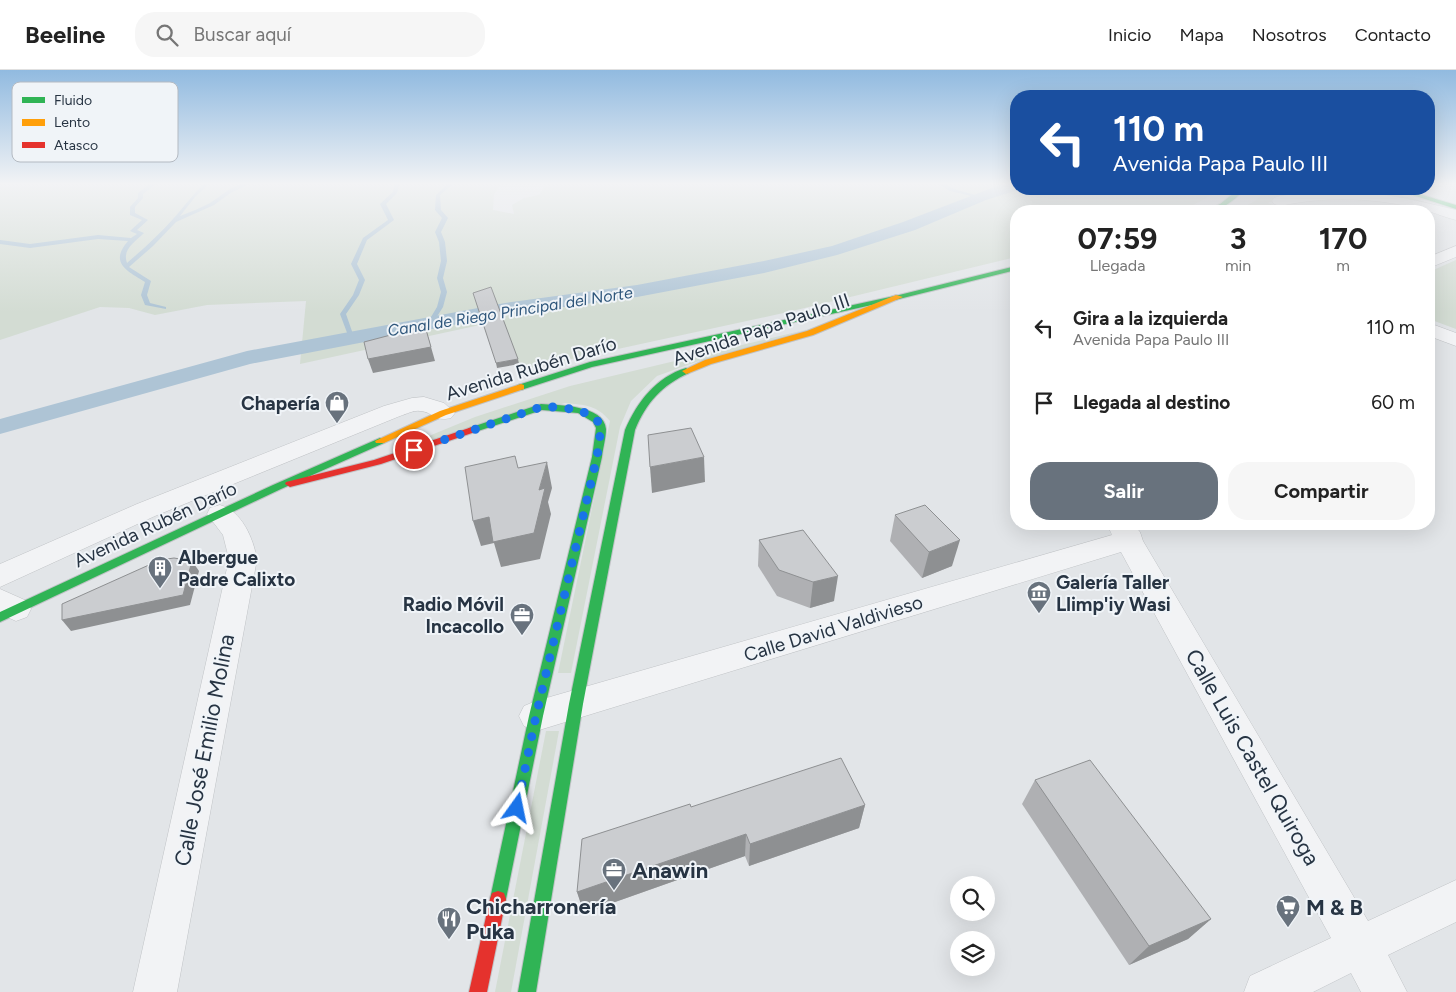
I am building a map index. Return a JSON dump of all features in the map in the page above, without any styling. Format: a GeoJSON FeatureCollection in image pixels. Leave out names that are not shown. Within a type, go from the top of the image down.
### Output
{"type":"FeatureCollection","features":[{"type":"Feature","properties":{"kind":"main road","name":"Avenida Rubén Darío"},"geometry":{"type":"LineString","coordinates":[[5,608],[444,413],[528,383],[590,366],[899,297],[1010,269]]}},
{"type":"Feature","properties":{"kind":"main road","name":"Avenida Papa Paulo III"},"geometry":{"type":"LineString","coordinates":[[527,992],[576,704],[630,430],[636,413],[648,396],[666,380],[697,366],[835,325],[899,297]]}},
{"type":"Feature","properties":{"kind":"main road"},"geometry":{"type":"LineString","coordinates":[[277,487],[377,462],[541,407],[580,410],[597,420],[601,428],[597,457],[536,716],[478,992]]}},
{"type":"Feature","properties":{"kind":"street"},"geometry":{"type":"LineString","coordinates":[[1435,261],[1456,252]]}},
{"type":"Feature","properties":{"kind":"street"},"geometry":{"type":"LineString","coordinates":[[1435,331],[1456,340]]}},
{"type":"Feature","properties":{"kind":"street"},"geometry":{"type":"LineString","coordinates":[[0,576],[146,510],[392,411],[413,404],[432,404],[444,413]]}},
{"type":"Feature","properties":{"kind":"street","name":"Calle José Emilio Molina"},"geometry":{"type":"LineString","coordinates":[[155,992],[243,559],[240,540],[234,529],[220,514]]}},
{"type":"Feature","properties":{"kind":"street","name":"Calle David Valdivieso"},"geometry":{"type":"LineString","coordinates":[[536,716],[1125,532]]}},
{"type":"Feature","properties":{"kind":"street","name":"Calle Luis Castel Quiroga"},"geometry":{"type":"LineString","coordinates":[[1125,532],[1385,992]]}},
{"type":"Feature","properties":{"kind":"street"},"geometry":{"type":"LineString","coordinates":[[1266,992],[1456,900]]}},
{"type":"Feature","properties":{"kind":"shaded area"},"geometry":{"type":"Polygon","coordinates":[[[0,226],[1010,226],[1010,258],[788,312],[521,370],[503,320],[300,364],[306,301],[207,305],[155,315],[129,308],[100,307],[0,340],[0,226]]]}},
{"type":"Feature","properties":{"kind":"shaded area"},"geometry":{"type":"Polygon","coordinates":[[[1456,260],[1456,329],[1435,321],[1435,269],[1456,260]]]}},
{"type":"Feature","properties":{"kind":"shaded area"},"geometry":{"type":"Polygon","coordinates":[[[809,329],[693,363],[657,376],[631,401],[620,427],[571,673],[558,673],[610,421],[600,412],[585,405],[565,403],[390,452],[475,417],[570,386],[809,329]]]}},
{"type":"Feature","properties":{"kind":"shaded area"},"geometry":{"type":"Polygon","coordinates":[[[546,731],[559,731],[511,992],[495,992],[546,731]]]}},
{"type":"Feature","properties":{"kind":"building"},"geometry":{"type":"Polygon","coordinates":[[[491,287],[518,359],[496,363],[473,293],[491,287]]]}},
{"type":"Feature","properties":{"kind":"building"},"geometry":{"type":"Polygon","coordinates":[[[425,326],[431,347],[368,359],[364,342],[425,326]]]}},
{"type":"Feature","properties":{"kind":"building"},"geometry":{"type":"Polygon","coordinates":[[[691,428],[704,457],[650,467],[648,435],[691,428]]]}},
{"type":"Feature","properties":{"kind":"building"},"geometry":{"type":"Polygon","coordinates":[[[515,456],[518,468],[547,462],[539,490],[545,488],[534,533],[493,542],[489,517],[473,521],[465,467],[515,456]]]}},
{"type":"Feature","properties":{"kind":"building"},"geometry":{"type":"Polygon","coordinates":[[[925,505],[960,540],[929,552],[895,515],[925,505]]]}},
{"type":"Feature","properties":{"kind":"building"},"geometry":{"type":"Polygon","coordinates":[[[803,530],[838,576],[813,582],[779,570],[759,540],[803,530]]]}},
{"type":"Feature","properties":{"kind":"building"},"geometry":{"type":"Polygon","coordinates":[[[174,558],[192,561],[183,595],[62,620],[62,604],[160,560],[174,558]]]}},
{"type":"Feature","properties":{"kind":"building"},"geometry":{"type":"Polygon","coordinates":[[[841,758],[865,805],[750,844],[746,834],[577,892],[582,839],[690,804],[691,807],[841,758]]]}},
{"type":"Feature","properties":{"kind":"building"},"geometry":{"type":"Polygon","coordinates":[[[1090,760],[1211,919],[1149,946],[1035,780],[1090,760]]]}},
{"type":"Feature","properties":{"kind":"waterway"},"geometry":{"type":"LineString","coordinates":[[126,267],[123,263],[123,253],[141,233],[133,231],[138,226]]}},
{"type":"Feature","properties":{"kind":"waterway"},"geometry":{"type":"LineString","coordinates":[[126,267],[169,226]]}},
{"type":"Feature","properties":{"kind":"waterway"},"geometry":{"type":"LineString","coordinates":[[351,337],[343,314],[356,295],[362,280],[354,264],[365,239],[383,226]]}},
{"type":"Feature","properties":{"kind":"waterway"},"geometry":{"type":"LineString","coordinates":[[431,322],[440,307],[444,292],[440,278],[444,261],[442,242],[438,232],[441,226]]}},
{"type":"Feature","properties":{"kind":"waterway","name":"Canal de Riego Principal del Norte"},"geometry":{"type":"LineString","coordinates":[[0,427],[247,358],[505,309],[637,291],[764,267],[837,250],[909,226]]}},
{"type":"Feature","properties":{"kind":"waterway"},"geometry":{"type":"LineString","coordinates":[[0,242],[30,246],[98,237],[132,240]]}},
{"type":"Feature","properties":{"kind":"waterway"},"geometry":{"type":"LineString","coordinates":[[126,267],[148,281],[144,295],[147,304],[164,308]]}},
{"type":"Feature","properties":{"kind":"traffic: fast"},"geometry":{"type":"LineString","coordinates":[[521,387],[590,365],[899,297],[1010,269]]}},
{"type":"Feature","properties":{"kind":"traffic: fast"},"geometry":{"type":"LineString","coordinates":[[527,992],[576,704],[630,430],[639,410],[651,394],[667,381],[686,371]]}},
{"type":"Feature","properties":{"kind":"traffic: fast"},"geometry":{"type":"LineString","coordinates":[[472,430],[541,407],[580,410],[597,420],[601,428],[597,457],[536,716],[498,899]]}},
{"type":"Feature","properties":{"kind":"traffic: fast"},"geometry":{"type":"LineString","coordinates":[[0,617],[277,487],[380,441]]}},
{"type":"Feature","properties":{"kind":"traffic: slow"},"geometry":{"type":"LineString","coordinates":[[686,371],[708,362],[810,333],[899,297]]}},
{"type":"Feature","properties":{"kind":"traffic: slow"},"geometry":{"type":"LineString","coordinates":[[380,441],[443,413],[521,387]]}},
{"type":"Feature","properties":{"kind":"traffic: jam"},"geometry":{"type":"LineString","coordinates":[[290,484],[377,462],[472,430]]}},
{"type":"Feature","properties":{"kind":"traffic: jam"},"geometry":{"type":"LineString","coordinates":[[478,992],[498,899]]}},
{"type":"Feature","properties":{"kind":"place","name":"Chapería"},"geometry":{"type":"Point","coordinates":[337,424]}},
{"type":"Feature","properties":{"kind":"place","name":"Albergue Padre Calixto"},"geometry":{"type":"Point","coordinates":[160,589]}},
{"type":"Feature","properties":{"kind":"place","name":"Galería Taller Llimp'iy Wasi"},"geometry":{"type":"Point","coordinates":[1039,614]}},
{"type":"Feature","properties":{"kind":"place","name":"Radio Móvil Incacollo"},"geometry":{"type":"Point","coordinates":[522,636]}},
{"type":"Feature","properties":{"kind":"place","name":"Anawin"},"geometry":{"type":"Point","coordinates":[614,891]}},
{"type":"Feature","properties":{"kind":"place","name":"M & B"},"geometry":{"type":"Point","coordinates":[1288,928]}},
{"type":"Feature","properties":{"kind":"place","name":"Chicharronería Puka"},"geometry":{"type":"Point","coordinates":[449,940]}},
{"type":"Feature","properties":{"kind":"route"},"geometry":{"type":"LineString","coordinates":[[414,450],[541,407],[580,410],[597,420],[601,428],[597,457],[536,716],[517,808]]}}]}
